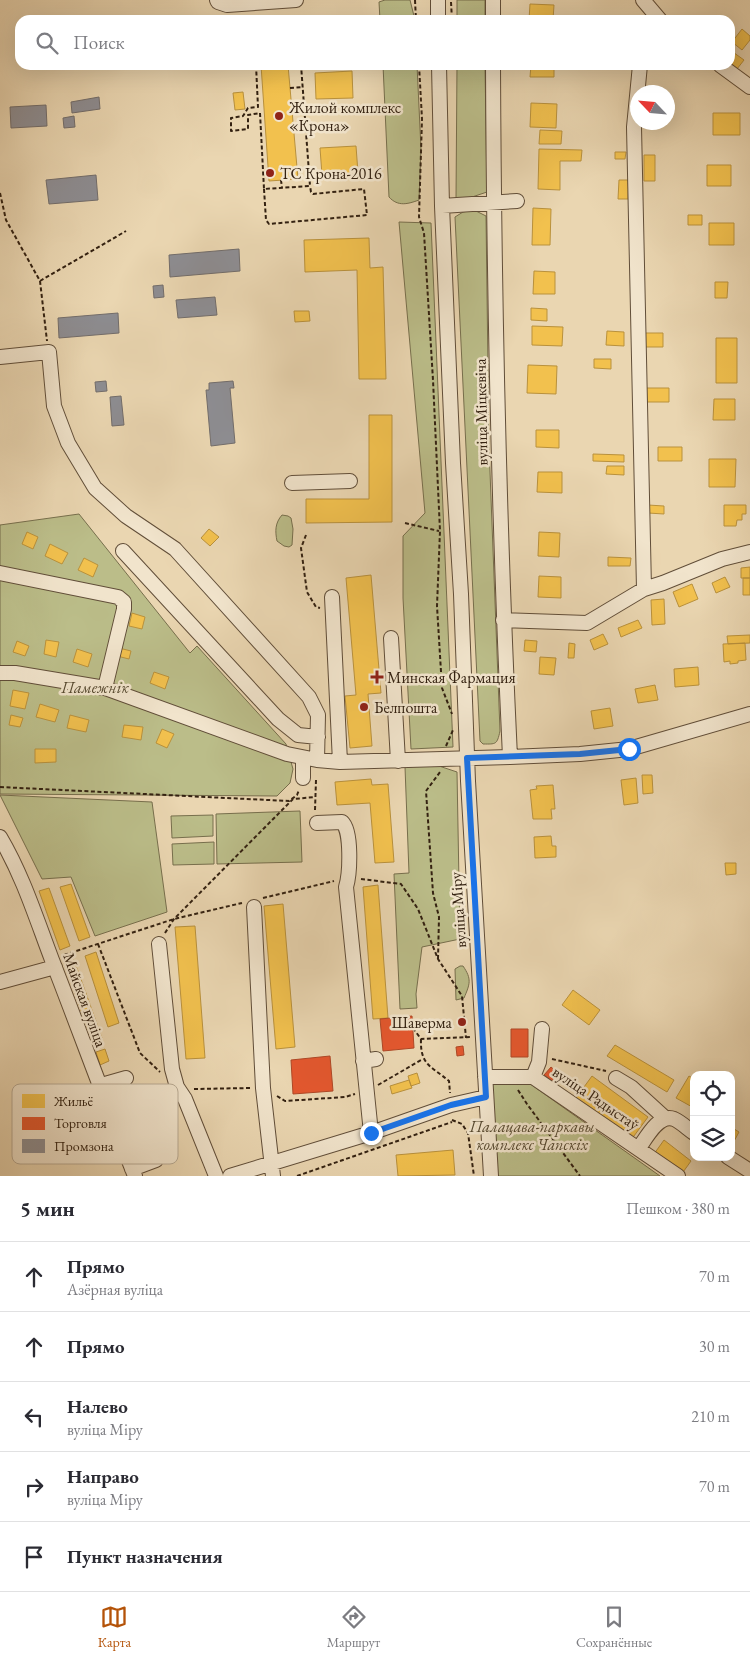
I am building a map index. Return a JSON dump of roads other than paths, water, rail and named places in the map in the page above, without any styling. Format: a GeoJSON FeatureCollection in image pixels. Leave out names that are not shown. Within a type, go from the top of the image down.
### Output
{"type":"FeatureCollection","features":[{"type":"Feature","properties":{"kind":"street"},"geometry":{"type":"LineString","coordinates":[[217,0],[227,5],[296,0]]}},
{"type":"Feature","properties":{"kind":"street"},"geometry":{"type":"LineString","coordinates":[[438,0],[438,15]]}},
{"type":"Feature","properties":{"kind":"street"},"geometry":{"type":"LineString","coordinates":[[493,0],[493,15]]}},
{"type":"Feature","properties":{"kind":"street"},"geometry":{"type":"LineString","coordinates":[[645,1],[645,15]]}},
{"type":"Feature","properties":{"kind":"street"},"geometry":{"type":"LineString","coordinates":[[645,1],[656,15]]}},
{"type":"Feature","properties":{"kind":"street","name":"вуліца Міру"},"geometry":{"type":"LineString","coordinates":[[438,70],[452,463],[461,594],[458,720],[467,758],[491,1176]]}},
{"type":"Feature","properties":{"kind":"street","name":"вуліца Міцкевіча"},"geometry":{"type":"LineString","coordinates":[[493,70],[503,620],[510,757]]}},
{"type":"Feature","properties":{"kind":"street"},"geometry":{"type":"LineString","coordinates":[[640,70],[634,127],[644,589]]}},
{"type":"Feature","properties":{"kind":"street"},"geometry":{"type":"LineString","coordinates":[[727,70],[750,87]]}},
{"type":"Feature","properties":{"kind":"street"},"geometry":{"type":"LineString","coordinates":[[442,206],[517,201]]}},
{"type":"Feature","properties":{"kind":"street"},"geometry":{"type":"LineString","coordinates":[[0,357],[49,352],[54,406],[68,442],[95,488],[126,516],[175,549],[309,697],[318,716],[318,737],[303,778]]}},
{"type":"Feature","properties":{"kind":"street"},"geometry":{"type":"LineString","coordinates":[[292,483],[350,481]]}},
{"type":"Feature","properties":{"kind":"street"},"geometry":{"type":"LineString","coordinates":[[123,551],[278,719],[298,735],[318,737]]}},
{"type":"Feature","properties":{"kind":"street"},"geometry":{"type":"LineString","coordinates":[[503,620],[587,624],[644,589],[722,559],[750,552]]}},
{"type":"Feature","properties":{"kind":"street"},"geometry":{"type":"LineString","coordinates":[[0,573],[118,597],[124,602],[124,609],[105,688]]}},
{"type":"Feature","properties":{"kind":"street"},"geometry":{"type":"LineString","coordinates":[[332,596],[340,762]]}},
{"type":"Feature","properties":{"kind":"street"},"geometry":{"type":"LineString","coordinates":[[391,638],[398,761]]}},
{"type":"Feature","properties":{"kind":"street"},"geometry":{"type":"LineString","coordinates":[[0,673],[15,673],[105,688],[278,751],[310,759],[340,762],[580,754],[629,749],[748,717]]}},
{"type":"Feature","properties":{"kind":"street"},"geometry":{"type":"LineString","coordinates":[[317,823],[342,822],[346,826],[348,834],[349,878],[346,887],[370,1060],[366,1092],[371,1133]]}},
{"type":"Feature","properties":{"kind":"street","name":"Майская вуліца"},"geometry":{"type":"LineString","coordinates":[[0,838],[8,851],[29,898],[97,1084]]}},
{"type":"Feature","properties":{"kind":"street"},"geometry":{"type":"LineString","coordinates":[[254,903],[264,1088],[272,1170]]}},
{"type":"Feature","properties":{"kind":"street"},"geometry":{"type":"LineString","coordinates":[[159,944],[172,1069],[176,1084]]}},
{"type":"Feature","properties":{"kind":"street"},"geometry":{"type":"LineString","coordinates":[[0,982],[53,963]]}},
{"type":"Feature","properties":{"kind":"street"},"geometry":{"type":"LineString","coordinates":[[533,1076],[539,1062],[542,1029]]}},
{"type":"Feature","properties":{"kind":"street","name":"вуліца Радыстаў"},"geometry":{"type":"LineString","coordinates":[[485,1076],[533,1076],[678,1176]]}},
{"type":"Feature","properties":{"kind":"street"},"geometry":{"type":"LineString","coordinates":[[105,1084],[126,1078]]}},
{"type":"Feature","properties":{"kind":"street"},"geometry":{"type":"LineString","coordinates":[[616,1078],[631,1088],[665,1118]]}},
{"type":"Feature","properties":{"kind":"street"},"geometry":{"type":"LineString","coordinates":[[178,1088],[185,1099],[216,1176]]}},
{"type":"Feature","properties":{"kind":"street"},"geometry":{"type":"LineString","coordinates":[[230,1176],[272,1170],[451,1105],[486,1097]]}},
{"type":"Feature","properties":{"kind":"street"},"geometry":{"type":"LineString","coordinates":[[639,1148],[658,1123],[665,1118],[672,1118],[690,1130]]}},
{"type":"Feature","properties":{"kind":"street"},"geometry":{"type":"LineString","coordinates":[[734,1161],[750,1171]]}},
{"type":"Feature","properties":{"kind":"street"},"geometry":{"type":"LineString","coordinates":[[133,1173],[149,1164]]}},
{"type":"Feature","properties":{"kind":"place","name":"Жилой комплекс «Крона»"},"geometry":{"type":"Point","coordinates":[279,116]}},
{"type":"Feature","properties":{"kind":"place","name":"ТС Крона-2016"},"geometry":{"type":"Point","coordinates":[270,173]}},
{"type":"Feature","properties":{"kind":"place","name":"Минская Фармация"},"geometry":{"type":"Point","coordinates":[377,677]}},
{"type":"Feature","properties":{"kind":"place","name":"Белпошта"},"geometry":{"type":"Point","coordinates":[364,707]}},
{"type":"Feature","properties":{"kind":"place","name":"Шаверма"},"geometry":{"type":"Point","coordinates":[462,1022]}},
{"type":"Feature","properties":{"kind":"park label","name":"Памежнік"},"geometry":{"type":"Point","coordinates":[95,687]}},
{"type":"Feature","properties":{"kind":"park label","name":"Палацава-паркавы комплекс Чапскіх"},"geometry":{"type":"Point","coordinates":[532,1135]}}]}
